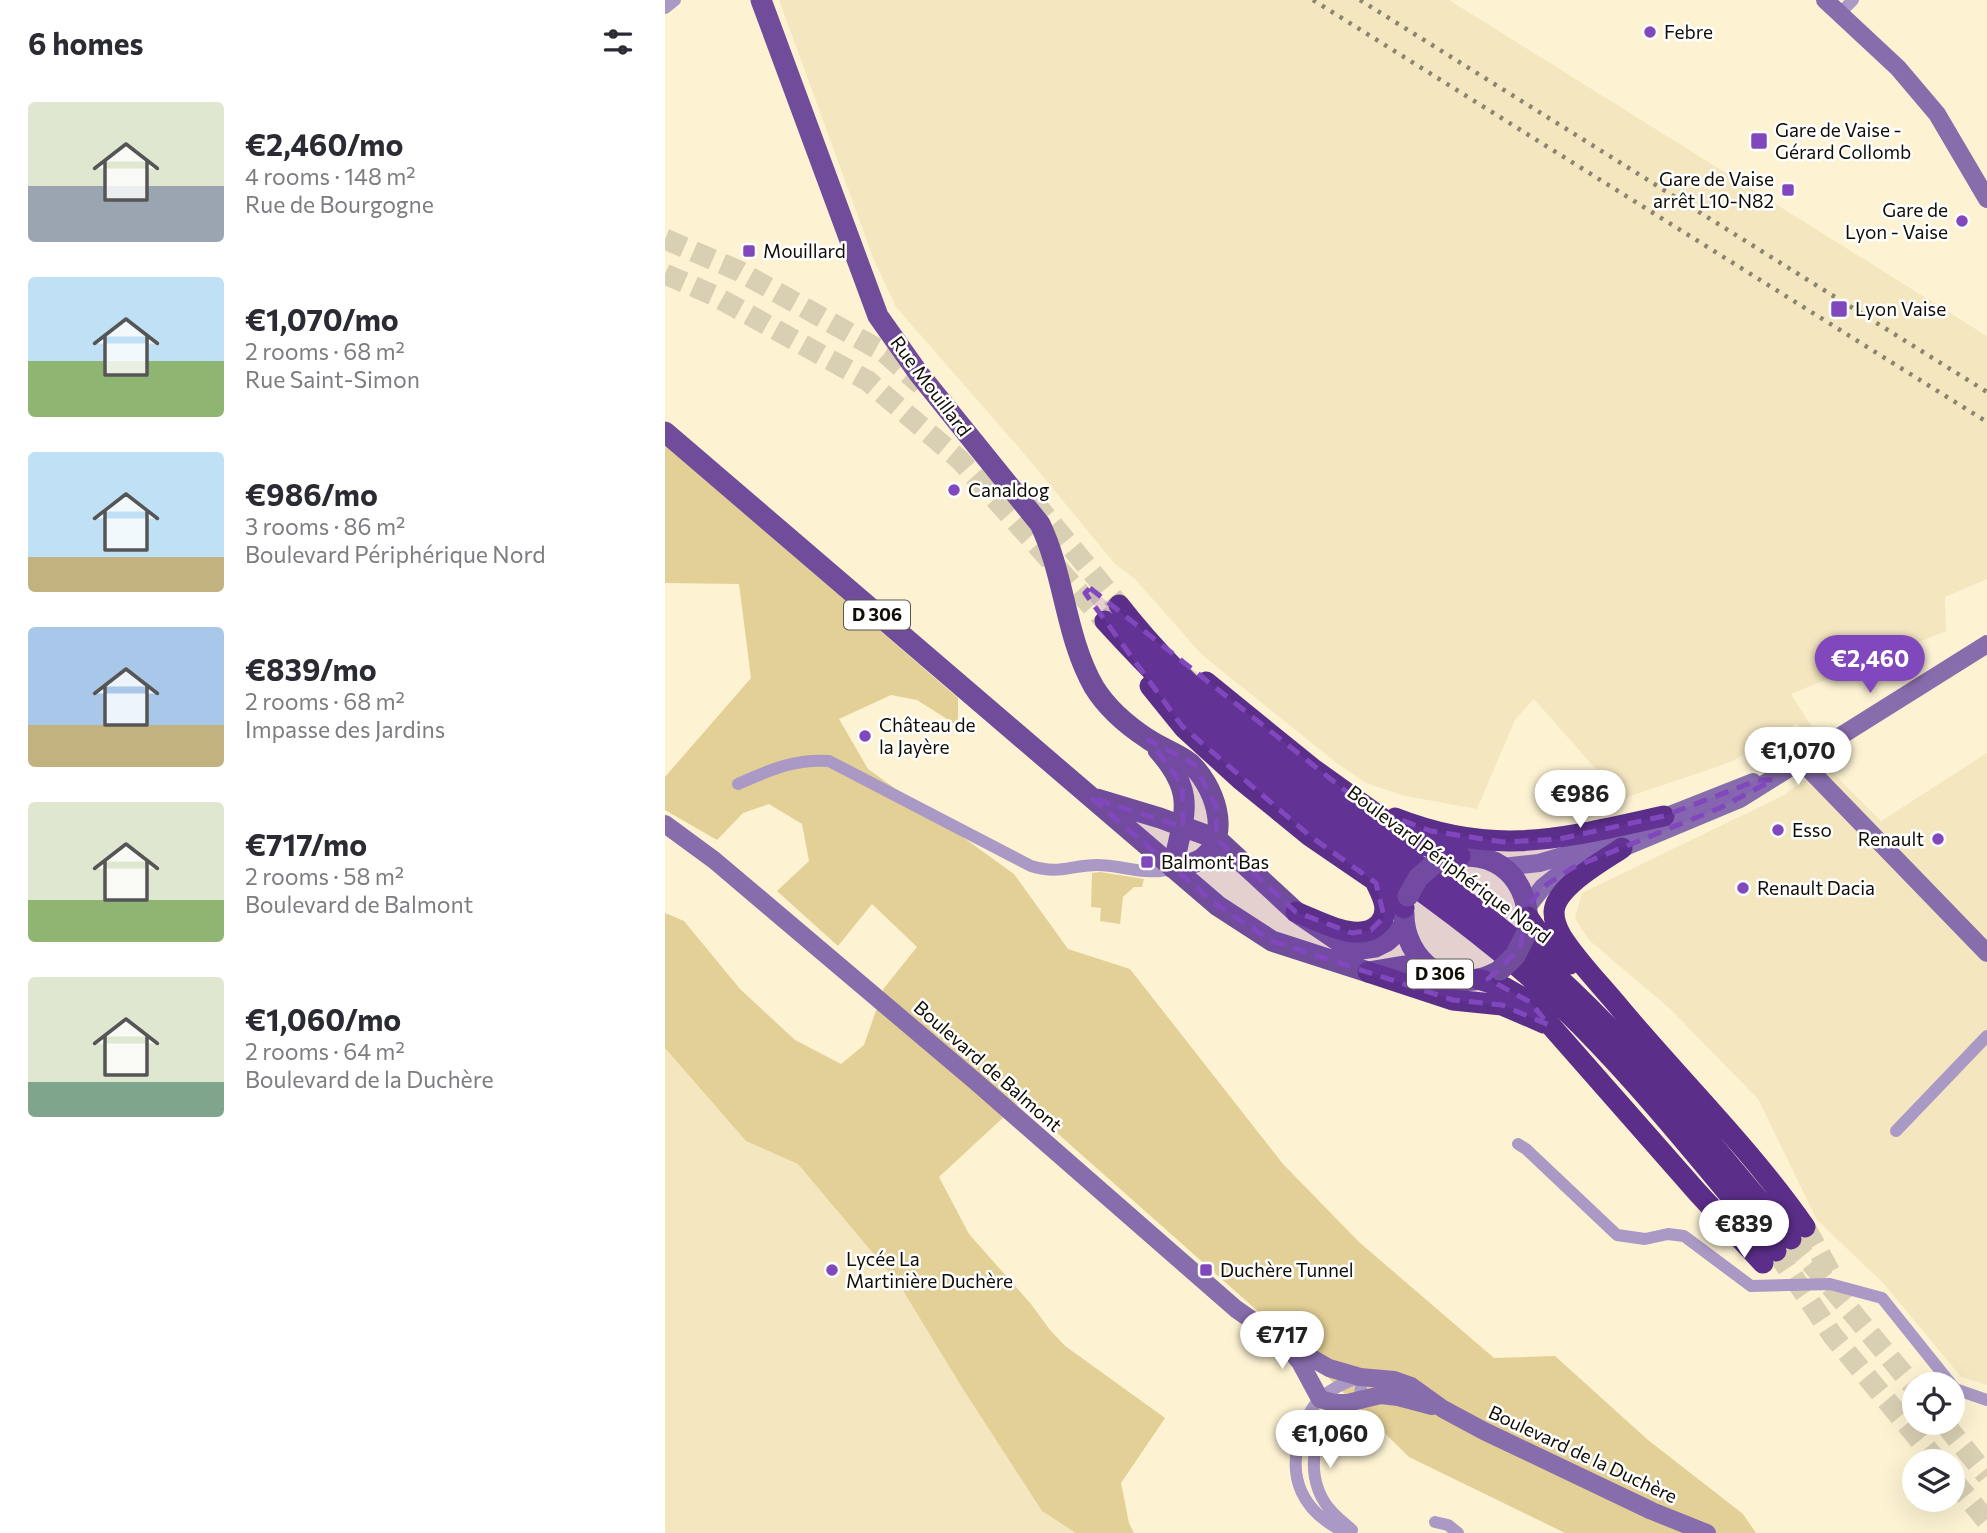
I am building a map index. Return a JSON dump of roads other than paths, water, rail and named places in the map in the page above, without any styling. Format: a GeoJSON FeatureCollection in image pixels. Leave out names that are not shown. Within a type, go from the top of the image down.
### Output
{"type":"FeatureCollection","features":[{"type":"Feature","properties":{"kind":"highway","name":"Boulevard Périphérique Nord"},"geometry":{"type":"LineString","coordinates":[[1119,605],[1190,683],[1251,739],[1329,802],[1471,905],[1556,975],[1633,1053],[1784,1245]]}},
{"type":"Feature","properties":{"kind":"highway","name":"Boulevard Périphérique Nord"},"geometry":{"type":"LineString","coordinates":[[1376,883],[1310,836],[1240,779],[1184,728],[1135,666],[1105,621],[1154,675],[1238,753],[1305,807],[1486,941],[1562,1007],[1784,1245]]}},
{"type":"Feature","properties":{"kind":"highway"},"geometry":{"type":"LineString","coordinates":[[1134,624],[1312,768],[1366,807],[1415,841],[1460,856]]}},
{"type":"Feature","properties":{"kind":"highway"},"geometry":{"type":"LineString","coordinates":[[1366,807],[1431,831],[1503,842],[1576,836],[1664,816]]}},
{"type":"Feature","properties":{"kind":"highway"},"geometry":{"type":"LineString","coordinates":[[1622,848],[1566,888],[1555,903],[1556,924],[1565,942],[1635,1026],[1778,1189],[1784,1245]]}},
{"type":"Feature","properties":{"kind":"highway"},"geometry":{"type":"LineString","coordinates":[[1376,883],[1397,898],[1406,910]]}},
{"type":"Feature","properties":{"kind":"highway"},"geometry":{"type":"LineString","coordinates":[[1296,912],[1352,933],[1371,930],[1382,921],[1385,911],[1376,883]]}},
{"type":"Feature","properties":{"kind":"highway"},"geometry":{"type":"LineString","coordinates":[[1528,919],[1549,945],[1635,1026]]}},
{"type":"Feature","properties":{"kind":"highway"},"geometry":{"type":"LineString","coordinates":[[1368,972],[1453,1000],[1502,1005],[1549,1025]]}},
{"type":"Feature","properties":{"kind":"highway"},"geometry":{"type":"LineString","coordinates":[[1478,979],[1504,987],[1530,1002],[1549,1025],[1784,1245]]}},
{"type":"Feature","properties":{"kind":"main road","name":"Rue Mouillard"},"geometry":{"type":"LineString","coordinates":[[761,0],[878,316],[919,374],[1040,524],[1052,548],[1073,638],[1094,686],[1115,712],[1149,740],[1179,756],[1199,773],[1216,806],[1219,823],[1217,839]]}},
{"type":"Feature","properties":{"kind":"main road","name":"D 306"},"geometry":{"type":"LineString","coordinates":[[665,432],[1218,906],[1272,941],[1368,972],[1425,965]]}},
{"type":"Feature","properties":{"kind":"main road","name":"Rue Mouillard"},"geometry":{"type":"LineString","coordinates":[[1149,740],[1178,777],[1185,803],[1173,868]]}},
{"type":"Feature","properties":{"kind":"main road"},"geometry":{"type":"LineString","coordinates":[[1160,818],[1174,801],[1178,777]]}},
{"type":"Feature","properties":{"kind":"main road","name":"D 306"},"geometry":{"type":"LineString","coordinates":[[1090,797],[1217,839],[1296,912],[1343,944],[1361,949],[1381,945],[1406,910],[1417,878],[1436,863],[1460,856],[1480,857],[1502,867]]}},
{"type":"Feature","properties":{"kind":"main road"},"geometry":{"type":"LineString","coordinates":[[1173,868],[1204,857],[1217,839]]}},
{"type":"Feature","properties":{"kind":"main road"},"geometry":{"type":"LineString","coordinates":[[1502,867],[1519,884],[1528,919]]}},
{"type":"Feature","properties":{"kind":"main road","name":"D 306"},"geometry":{"type":"LineString","coordinates":[[1406,910],[1408,941],[1425,965],[1450,978],[1478,979],[1500,970],[1515,956],[1528,919]]}},
{"type":"Feature","properties":{"kind":"street"},"geometry":{"type":"LineString","coordinates":[[665,8],[674,0]]}},
{"type":"Feature","properties":{"kind":"street"},"geometry":{"type":"LineString","coordinates":[[1825,0],[1847,6],[1937,114],[1987,199]]}},
{"type":"Feature","properties":{"kind":"street"},"geometry":{"type":"LineString","coordinates":[[1528,919],[1542,887],[1557,875],[1739,799],[1987,644]]}},
{"type":"Feature","properties":{"kind":"street"},"geometry":{"type":"LineString","coordinates":[[738,785],[782,765],[807,760],[829,761],[1031,866],[1047,871],[1092,865],[1154,873],[1173,868]]}},
{"type":"Feature","properties":{"kind":"street"},"geometry":{"type":"LineString","coordinates":[[1802,762],[1987,953]]}},
{"type":"Feature","properties":{"kind":"street"},"geometry":{"type":"LineString","coordinates":[[1502,867],[1552,860],[1758,780],[1773,780]]}},
{"type":"Feature","properties":{"kind":"street","name":"Boulevard de Balmont"},"geometry":{"type":"LineString","coordinates":[[665,824],[714,860],[975,1081],[1236,1309],[1282,1341],[1329,1368],[1360,1377]]}},
{"type":"Feature","properties":{"kind":"street"},"geometry":{"type":"LineString","coordinates":[[1896,1131],[1987,1037]]}},
{"type":"Feature","properties":{"kind":"street"},"geometry":{"type":"LineString","coordinates":[[1518,1144],[1617,1235],[1645,1239],[1668,1234],[1684,1236],[1751,1286],[1830,1284],[1882,1298],[1942,1372]]}},
{"type":"Feature","properties":{"kind":"street","name":"Boulevard de Balmont"},"geometry":{"type":"LineString","coordinates":[[1282,1341],[1300,1362],[1319,1399]]}},
{"type":"Feature","properties":{"kind":"street"},"geometry":{"type":"LineString","coordinates":[[1347,1533],[1328,1524],[1310,1507],[1300,1490],[1296,1470],[1296,1447],[1305,1422],[1319,1399],[1360,1377],[1361,1388],[1356,1401],[1337,1412],[1324,1428],[1313,1457],[1313,1472],[1324,1501],[1332,1514],[1355,1533]]}},
{"type":"Feature","properties":{"kind":"street","name":"Boulevard de la Duchère"},"geometry":{"type":"LineString","coordinates":[[1360,1377],[1406,1384],[1443,1409],[1652,1511],[1707,1533]]}},
{"type":"Feature","properties":{"kind":"street"},"geometry":{"type":"LineString","coordinates":[[1965,1393],[1987,1400]]}},
{"type":"Feature","properties":{"kind":"street","name":"Boulevard de la Duchère"},"geometry":{"type":"LineString","coordinates":[[1319,1399],[1334,1403],[1381,1395],[1398,1396],[1443,1409]]}},
{"type":"Feature","properties":{"kind":"street"},"geometry":{"type":"LineString","coordinates":[[1435,1522],[1448,1525],[1458,1533]]}},
{"type":"Feature","properties":{"kind":"tunnel"},"geometry":{"type":"LineString","coordinates":[[665,239],[739,271],[885,353],[921,385]]}},
{"type":"Feature","properties":{"kind":"tunnel"},"geometry":{"type":"LineString","coordinates":[[665,274],[715,296],[868,381],[960,460],[1105,621]]}},
{"type":"Feature","properties":{"kind":"tunnel"},"geometry":{"type":"LineString","coordinates":[[1033,501],[1119,605]]}},
{"type":"Feature","properties":{"kind":"tunnel"},"geometry":{"type":"LineString","coordinates":[[1805,1227],[1830,1272]]}},
{"type":"Feature","properties":{"kind":"tunnel"},"geometry":{"type":"LineString","coordinates":[[1791,1239],[1902,1372]]}},
{"type":"Feature","properties":{"kind":"tunnel"},"geometry":{"type":"LineString","coordinates":[[1776,1251],[1833,1336],[1927,1449]]}},
{"type":"Feature","properties":{"kind":"tunnel"},"geometry":{"type":"LineString","coordinates":[[1954,1435],[1987,1476]]}},
{"type":"Feature","properties":{"kind":"tunnel"},"geometry":{"type":"LineString","coordinates":[[1965,1494],[1987,1521]]}},
{"type":"Feature","properties":{"kind":"railway"},"geometry":{"type":"LineString","coordinates":[[1313,0],[1987,422]]}},
{"type":"Feature","properties":{"kind":"railway"},"geometry":{"type":"LineString","coordinates":[[1360,0],[1987,392]]}},
{"type":"Feature","properties":{"kind":"place","name":"Febre"},"geometry":{"type":"Point","coordinates":[1650,32]}},
{"type":"Feature","properties":{"kind":"place","name":"Gare de Vaise - Gérard Collomb"},"geometry":{"type":"Point","coordinates":[1759,141]}},
{"type":"Feature","properties":{"kind":"place","name":"Gare de Vaise arrêt L10-N82"},"geometry":{"type":"Point","coordinates":[1788,190]}},
{"type":"Feature","properties":{"kind":"place","name":"Gare de Lyon - Vaise"},"geometry":{"type":"Point","coordinates":[1962,221]}},
{"type":"Feature","properties":{"kind":"place","name":"Mouillard"},"geometry":{"type":"Point","coordinates":[749,251]}},
{"type":"Feature","properties":{"kind":"place","name":"Lyon Vaise"},"geometry":{"type":"Point","coordinates":[1839,309]}},
{"type":"Feature","properties":{"kind":"place","name":"Canaldog"},"geometry":{"type":"Point","coordinates":[954,490]}},
{"type":"Feature","properties":{"kind":"place","name":"Château de la Jayère"},"geometry":{"type":"Point","coordinates":[865,736]}},
{"type":"Feature","properties":{"kind":"place","name":"Esso"},"geometry":{"type":"Point","coordinates":[1778,830]}},
{"type":"Feature","properties":{"kind":"place","name":"Renault"},"geometry":{"type":"Point","coordinates":[1938,839]}},
{"type":"Feature","properties":{"kind":"place","name":"Balmont Bas"},"geometry":{"type":"Point","coordinates":[1147,862]}},
{"type":"Feature","properties":{"kind":"place","name":"Renault Dacia"},"geometry":{"type":"Point","coordinates":[1743,888]}},
{"type":"Feature","properties":{"kind":"place","name":"Lycée La Martinière Duchère"},"geometry":{"type":"Point","coordinates":[832,1270]}},
{"type":"Feature","properties":{"kind":"place","name":"Duchère Tunnel"},"geometry":{"type":"Point","coordinates":[1206,1270]}}]}
